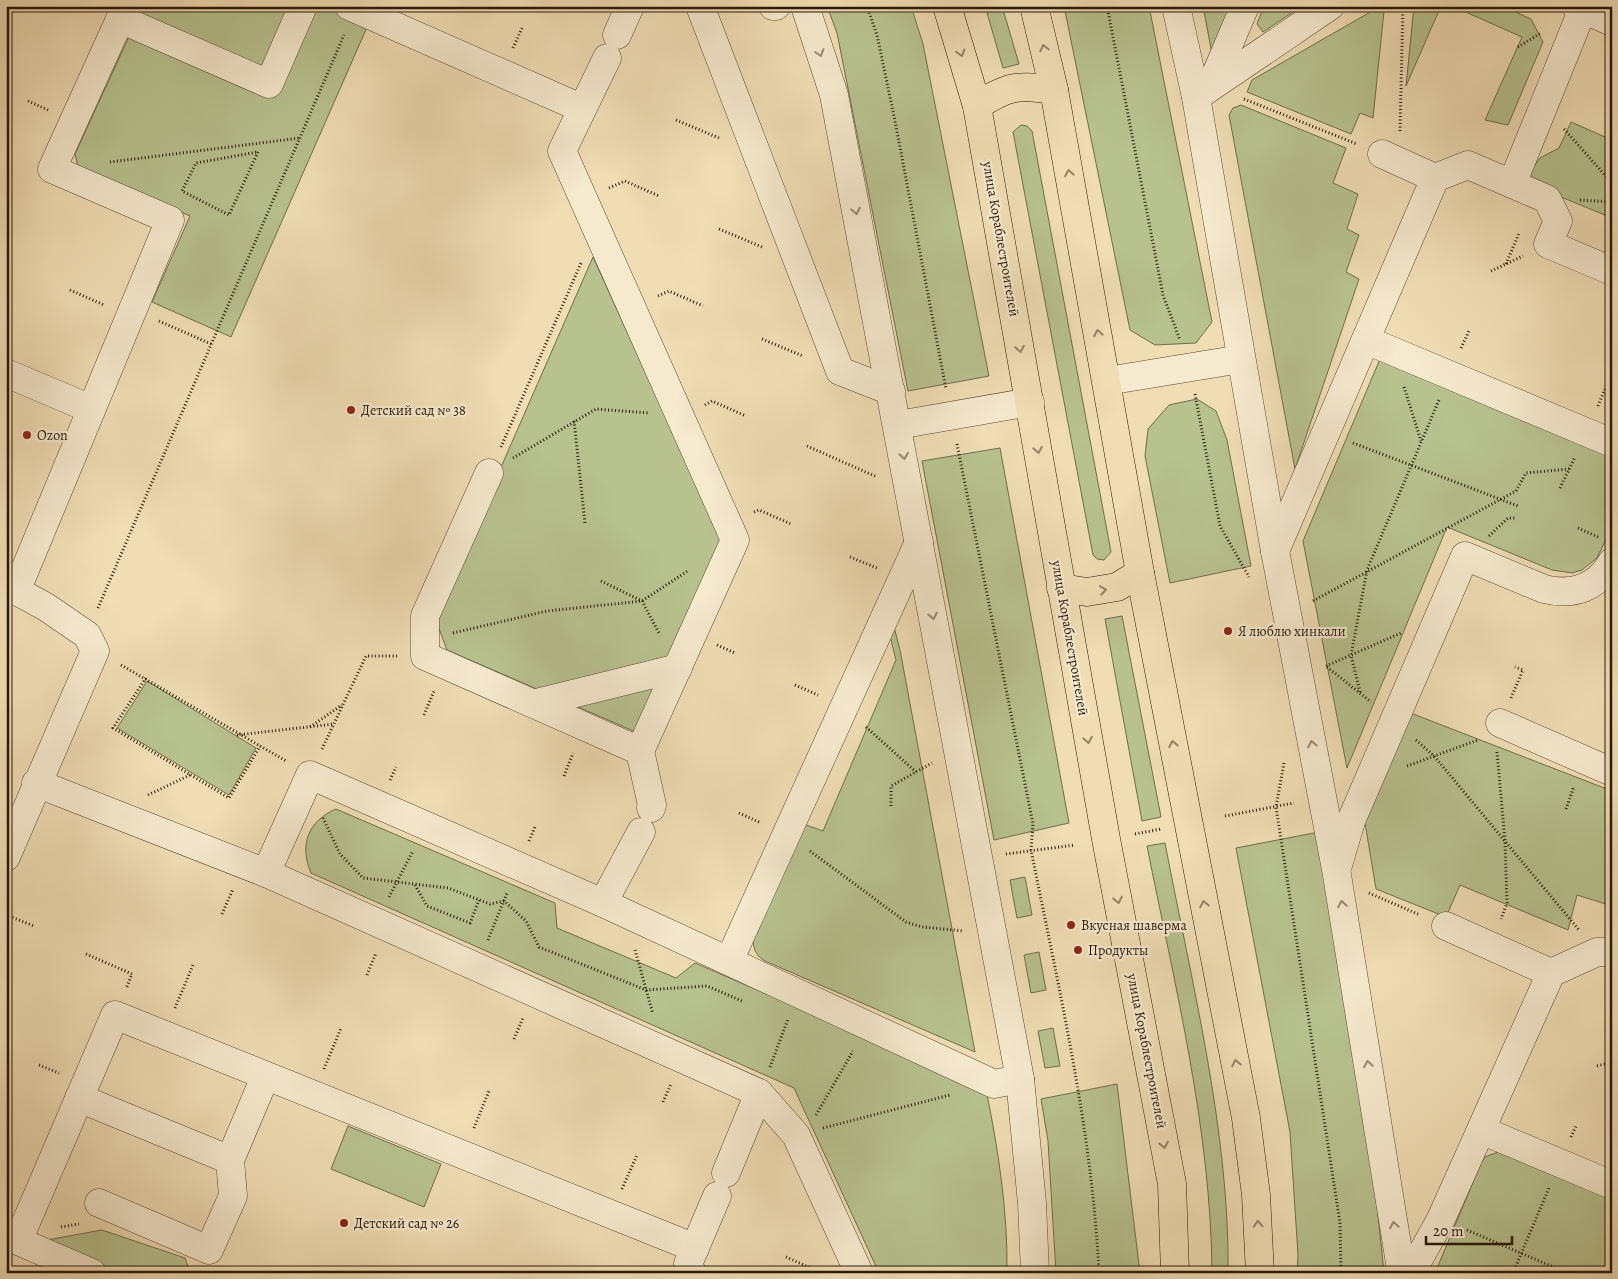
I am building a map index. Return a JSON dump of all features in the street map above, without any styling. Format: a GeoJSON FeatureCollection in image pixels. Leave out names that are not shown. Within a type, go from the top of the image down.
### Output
{"type":"FeatureCollection","features":[{"type":"Feature","properties":{"kind":"main road","name":"улица Кораблестроителей"},"geometry":{"type":"LineString","coordinates":[[948,6],[977,106],[1106,839],[1172,1184],[1175,1273]]}},
{"type":"Feature","properties":{"kind":"main road"},"geometry":{"type":"LineString","coordinates":[[1034,6],[1054,90],[1140,572],[1246,1118],[1256,1195],[1260,1273]]}},
{"type":"Feature","properties":{"kind":"main road"},"geometry":{"type":"LineString","coordinates":[[977,106],[998,92],[1025,85],[1054,90]]}},
{"type":"Feature","properties":{"kind":"main road"},"geometry":{"type":"LineString","coordinates":[[1061,588],[1088,592],[1117,588],[1140,572]]}},
{"type":"Feature","properties":{"kind":"street"},"geometry":{"type":"LineString","coordinates":[[6,857],[91,643],[12,587],[132,313],[170,220],[52,169],[123,13],[269,84],[303,6]]}},
{"type":"Feature","properties":{"kind":"street"},"geometry":{"type":"LineString","coordinates":[[614,908],[652,805],[640,751],[736,540],[562,151],[630,6]]}},
{"type":"Feature","properties":{"kind":"street"},"geometry":{"type":"LineString","coordinates":[[700,6],[840,371],[891,391]]}},
{"type":"Feature","properties":{"kind":"street"},"geometry":{"type":"LineString","coordinates":[[805,6],[834,95],[898,425],[1020,1079],[1032,1203],[1035,1273]]}},
{"type":"Feature","properties":{"kind":"street"},"geometry":{"type":"LineString","coordinates":[[1176,6],[1204,92],[1241,359],[1275,551],[1336,870],[1400,1263],[1399,1273]]}},
{"type":"Feature","properties":{"kind":"street"},"geometry":{"type":"LineString","coordinates":[[1204,92],[1245,6]]}},
{"type":"Feature","properties":{"kind":"street"},"geometry":{"type":"LineString","coordinates":[[1204,92],[1330,6]]}},
{"type":"Feature","properties":{"kind":"street"},"geometry":{"type":"LineString","coordinates":[[1512,184],[1581,7],[1612,22]]}},
{"type":"Feature","properties":{"kind":"street"},"geometry":{"type":"LineString","coordinates":[[353,8],[581,108]]}},
{"type":"Feature","properties":{"kind":"street"},"geometry":{"type":"LineString","coordinates":[[1391,157],[1435,178]]}},
{"type":"Feature","properties":{"kind":"street"},"geometry":{"type":"LineString","coordinates":[[1275,551],[1435,178],[1468,165],[1546,199],[1558,221],[1548,244],[1612,271]]}},
{"type":"Feature","properties":{"kind":"street"},"geometry":{"type":"LineString","coordinates":[[1366,340],[1612,443]]}},
{"type":"Feature","properties":{"kind":"street"},"geometry":{"type":"LineString","coordinates":[[1107,381],[1241,359]]}},
{"type":"Feature","properties":{"kind":"street"},"geometry":{"type":"LineString","coordinates":[[6,373],[84,406]]}},
{"type":"Feature","properties":{"kind":"street"},"geometry":{"type":"LineString","coordinates":[[898,425],[1030,402]]}},
{"type":"Feature","properties":{"kind":"street"},"geometry":{"type":"LineString","coordinates":[[490,473],[425,616],[425,648],[536,703],[640,751]]}},
{"type":"Feature","properties":{"kind":"street"},"geometry":{"type":"LineString","coordinates":[[729,961],[919,542]]}},
{"type":"Feature","properties":{"kind":"street"},"geometry":{"type":"LineString","coordinates":[[1336,870],[1351,821],[1465,556],[1558,592],[1571,592],[1584,589],[1606,573],[1608,551]]}},
{"type":"Feature","properties":{"kind":"street"},"geometry":{"type":"LineString","coordinates":[[536,703],[678,668]]}},
{"type":"Feature","properties":{"kind":"street"},"geometry":{"type":"LineString","coordinates":[[1501,721],[1612,772]]}},
{"type":"Feature","properties":{"kind":"street"},"geometry":{"type":"LineString","coordinates":[[266,873],[310,775],[614,908],[994,1084],[1020,1079]]}},
{"type":"Feature","properties":{"kind":"street"},"geometry":{"type":"LineString","coordinates":[[36,783],[266,873],[662,1048],[759,1093],[801,1134],[859,1273]]}},
{"type":"Feature","properties":{"kind":"street"},"geometry":{"type":"LineString","coordinates":[[1446,926],[1551,973]]}},
{"type":"Feature","properties":{"kind":"street"},"geometry":{"type":"LineString","coordinates":[[1410,1273],[1441,1219],[1551,973],[1604,952]]}},
{"type":"Feature","properties":{"kind":"street"},"geometry":{"type":"LineString","coordinates":[[92,1273],[18,1241],[115,1015],[611,1215],[693,1260],[759,1093]]}},
{"type":"Feature","properties":{"kind":"street"},"geometry":{"type":"LineString","coordinates":[[99,1203],[209,1250],[232,1196],[230,1160],[265,1077]]}},
{"type":"Feature","properties":{"kind":"street"},"geometry":{"type":"LineString","coordinates":[[79,1098],[230,1160]]}},
{"type":"Feature","properties":{"kind":"street"},"geometry":{"type":"LineString","coordinates":[[1481,1130],[1612,1185]]}},
{"type":"Feature","properties":{"kind":"path"},"geometry":{"type":"LineString","coordinates":[[867,6],[877,35],[895,121],[948,396]]}},
{"type":"Feature","properties":{"kind":"path"},"geometry":{"type":"LineString","coordinates":[[1107,6],[1163,295],[1190,368],[1220,526],[1249,576],[1251,586]]}},
{"type":"Feature","properties":{"kind":"path"},"geometry":{"type":"LineString","coordinates":[[1204,92],[1391,157],[1403,6]]}},
{"type":"Feature","properties":{"kind":"path"},"geometry":{"type":"LineString","coordinates":[[310,775],[239,735],[91,643],[211,344],[300,138],[353,8]]}},
{"type":"Feature","properties":{"kind":"path"},"geometry":{"type":"LineString","coordinates":[[1540,116],[1559,124],[1612,183]]}},
{"type":"Feature","properties":{"kind":"path"},"geometry":{"type":"LineString","coordinates":[[676,120],[734,145],[751,138]]}},
{"type":"Feature","properties":{"kind":"path"},"geometry":{"type":"LineString","coordinates":[[109,162],[300,138]]}},
{"type":"Feature","properties":{"kind":"path"},"geometry":{"type":"LineString","coordinates":[[258,152],[229,215],[182,191],[196,163],[258,152]]}},
{"type":"Feature","properties":{"kind":"path"},"geometry":{"type":"LineString","coordinates":[[583,200],[625,181],[659,196]]}},
{"type":"Feature","properties":{"kind":"path"},"geometry":{"type":"LineString","coordinates":[[719,229],[775,253],[792,246]]}},
{"type":"Feature","properties":{"kind":"path"},"geometry":{"type":"LineString","coordinates":[[1506,264],[1520,232]]}},
{"type":"Feature","properties":{"kind":"path"},"geometry":{"type":"LineString","coordinates":[[1492,271],[1548,244]]}},
{"type":"Feature","properties":{"kind":"path"},"geometry":{"type":"LineString","coordinates":[[490,473],[582,260]]}},
{"type":"Feature","properties":{"kind":"path"},"geometry":{"type":"LineString","coordinates":[[6,261],[11,263]]}},
{"type":"Feature","properties":{"kind":"path"},"geometry":{"type":"LineString","coordinates":[[70,290],[211,344]]}},
{"type":"Feature","properties":{"kind":"path"},"geometry":{"type":"LineString","coordinates":[[632,308],[669,291],[703,306]]}},
{"type":"Feature","properties":{"kind":"path"},"geometry":{"type":"LineString","coordinates":[[1393,351],[1421,441]]}},
{"type":"Feature","properties":{"kind":"path"},"geometry":{"type":"LineString","coordinates":[[1360,693],[1352,655],[1367,570],[1450,374]]}},
{"type":"Feature","properties":{"kind":"path"},"geometry":{"type":"LineString","coordinates":[[490,473],[596,409],[680,416],[712,402],[746,416]]}},
{"type":"Feature","properties":{"kind":"path"},"geometry":{"type":"LineString","coordinates":[[574,421],[585,523]]}},
{"type":"Feature","properties":{"kind":"path"},"geometry":{"type":"LineString","coordinates":[[1326,433],[1518,506]]}},
{"type":"Feature","properties":{"kind":"path"},"geometry":{"type":"LineString","coordinates":[[955,436],[1033,824],[1031,850],[1080,1095],[1096,1227],[1099,1273]]}},
{"type":"Feature","properties":{"kind":"path"},"geometry":{"type":"LineString","coordinates":[[807,446],[879,478]]}},
{"type":"Feature","properties":{"kind":"path"},"geometry":{"type":"LineString","coordinates":[[1308,604],[1367,570],[1516,491],[1526,473],[1569,469]]}},
{"type":"Feature","properties":{"kind":"path"},"geometry":{"type":"LineString","coordinates":[[728,524],[759,510],[790,524]]}},
{"type":"Feature","properties":{"kind":"path"},"geometry":{"type":"LineString","coordinates":[[1578,528],[1608,551]]}},
{"type":"Feature","properties":{"kind":"path"},"geometry":{"type":"LineString","coordinates":[[850,557],[882,570]]}},
{"type":"Feature","properties":{"kind":"path"},"geometry":{"type":"LineString","coordinates":[[504,901],[490,904],[448,888],[363,878],[340,854],[325,826],[310,775],[366,656],[425,648],[547,611],[642,601],[697,566]]}},
{"type":"Feature","properties":{"kind":"path"},"geometry":{"type":"LineString","coordinates":[[601,581],[642,601],[678,668]]}},
{"type":"Feature","properties":{"kind":"path"},"geometry":{"type":"LineString","coordinates":[[1321,668],[1414,627],[1431,634]]}},
{"type":"Feature","properties":{"kind":"path"},"geometry":{"type":"LineString","coordinates":[[1326,666],[1434,756],[1505,841],[1604,952]]}},
{"type":"Feature","properties":{"kind":"path"},"geometry":{"type":"LineString","coordinates":[[1491,946],[1507,903],[1501,721],[1523,670],[1515,666]]}},
{"type":"Feature","properties":{"kind":"path"},"geometry":{"type":"LineString","coordinates":[[146,678],[113,728],[190,775],[229,798],[260,746]]}},
{"type":"Feature","properties":{"kind":"path"},"geometry":{"type":"LineString","coordinates":[[309,727],[344,704]]}},
{"type":"Feature","properties":{"kind":"path"},"geometry":{"type":"LineString","coordinates":[[844,706],[916,772]]}},
{"type":"Feature","properties":{"kind":"path"},"geometry":{"type":"LineString","coordinates":[[1402,768],[1434,756],[1501,721]]}},
{"type":"Feature","properties":{"kind":"path"},"geometry":{"type":"LineString","coordinates":[[239,735],[334,724]]}},
{"type":"Feature","properties":{"kind":"path"},"geometry":{"type":"LineString","coordinates":[[1283,754],[1285,764],[1276,807],[1340,1223],[1341,1273]]}},
{"type":"Feature","properties":{"kind":"path"},"geometry":{"type":"LineString","coordinates":[[890,806],[891,786],[933,763]]}},
{"type":"Feature","properties":{"kind":"path"},"geometry":{"type":"LineString","coordinates":[[1225,816],[1299,802]]}},
{"type":"Feature","properties":{"kind":"path"},"geometry":{"type":"LineString","coordinates":[[376,922],[426,827]]}},
{"type":"Feature","properties":{"kind":"path"},"geometry":{"type":"LineString","coordinates":[[1135,834],[1162,828]]}},
{"type":"Feature","properties":{"kind":"path"},"geometry":{"type":"LineString","coordinates":[[786,834],[906,922],[922,927],[965,931]]}},
{"type":"Feature","properties":{"kind":"path"},"geometry":{"type":"LineString","coordinates":[[1004,854],[1075,845]]}},
{"type":"Feature","properties":{"kind":"path"},"geometry":{"type":"LineString","coordinates":[[478,966],[518,866]]}},
{"type":"Feature","properties":{"kind":"path"},"geometry":{"type":"LineString","coordinates":[[415,884],[427,906],[470,923],[479,900]]}},
{"type":"Feature","properties":{"kind":"path"},"geometry":{"type":"LineString","coordinates":[[1362,890],[1446,926]]}},
{"type":"Feature","properties":{"kind":"path"},"geometry":{"type":"LineString","coordinates":[[504,901],[526,921],[539,947],[646,990],[707,986],[743,1002]]}},
{"type":"Feature","properties":{"kind":"path"},"geometry":{"type":"LineString","coordinates":[[614,908],[646,990],[662,1048]]}},
{"type":"Feature","properties":{"kind":"path"},"geometry":{"type":"LineString","coordinates":[[6,915],[34,926]]}},
{"type":"Feature","properties":{"kind":"path"},"geometry":{"type":"LineString","coordinates":[[86,954],[132,974],[115,1015]]}},
{"type":"Feature","properties":{"kind":"path"},"geometry":{"type":"LineString","coordinates":[[163,1035],[193,965]]}},
{"type":"Feature","properties":{"kind":"path"},"geometry":{"type":"LineString","coordinates":[[759,1093],[788,1021],[778,984]]}},
{"type":"Feature","properties":{"kind":"path"},"geometry":{"type":"LineString","coordinates":[[779,1018],[788,1021]]}},
{"type":"Feature","properties":{"kind":"path"},"geometry":{"type":"LineString","coordinates":[[312,1096],[341,1028]]}},
{"type":"Feature","properties":{"kind":"path"},"geometry":{"type":"LineString","coordinates":[[846,1046],[862,1053]]}},
{"type":"Feature","properties":{"kind":"path"},"geometry":{"type":"LineString","coordinates":[[801,1134],[854,1049]]}},
{"type":"Feature","properties":{"kind":"path"},"geometry":{"type":"LineString","coordinates":[[1597,1066],[1610,1063],[1612,1055]]}},
{"type":"Feature","properties":{"kind":"path"},"geometry":{"type":"LineString","coordinates":[[801,1134],[956,1093],[948,1090]]}},
{"type":"Feature","properties":{"kind":"path"},"geometry":{"type":"LineString","coordinates":[[462,1156],[489,1091]]}},
{"type":"Feature","properties":{"kind":"path"},"geometry":{"type":"LineString","coordinates":[[611,1215],[637,1155]]}},
{"type":"Feature","properties":{"kind":"path"},"geometry":{"type":"LineString","coordinates":[[1513,1273],[1560,1163]]}},
{"type":"Feature","properties":{"kind":"path"},"geometry":{"type":"LineString","coordinates":[[1441,1219],[1567,1273]]}},
{"type":"Feature","properties":{"kind":"path"},"geometry":{"type":"LineString","coordinates":[[18,1241],[44,1230],[82,1223]]}},
{"type":"Feature","properties":{"kind":"path"},"geometry":{"type":"LineString","coordinates":[[1605,1273],[1612,1256]]}},
{"type":"Feature","properties":{"kind":"path"},"geometry":{"type":"LineString","coordinates":[[786,1257],[822,1273]]}},
{"type":"Feature","properties":{"kind":"green space"},"geometry":{"type":"Polygon","coordinates":[[[143,6],[321,6],[368,25],[231,337],[152,302],[190,216],[78,167],[75,154],[143,6]]]}},
{"type":"Feature","properties":{"kind":"green space"},"geometry":{"type":"Polygon","coordinates":[[[827,6],[911,6],[923,44],[989,376],[908,391],[837,33],[827,6]]]}},
{"type":"Feature","properties":{"kind":"green space"},"geometry":{"type":"Polygon","coordinates":[[[985,6],[1002,6],[1019,64],[1003,68],[985,6]]]}},
{"type":"Feature","properties":{"kind":"green space"},"geometry":{"type":"Polygon","coordinates":[[[1064,6],[1149,6],[1212,322],[1196,343],[1155,345],[1130,330],[1064,6]]]}},
{"type":"Feature","properties":{"kind":"green space"},"geometry":{"type":"Polygon","coordinates":[[[1203,6],[1236,6],[1213,59],[1203,6]]]}},
{"type":"Feature","properties":{"kind":"green space"},"geometry":{"type":"Polygon","coordinates":[[[1264,6],[1302,6],[1263,32],[1257,24],[1264,6]]]}},
{"type":"Feature","properties":{"kind":"green space"},"geometry":{"type":"Polygon","coordinates":[[[1414,6],[1441,6],[1406,86],[1414,6]]]}},
{"type":"Feature","properties":{"kind":"green space"},"geometry":{"type":"Polygon","coordinates":[[[1452,6],[1502,6],[1531,19],[1543,42],[1508,125],[1485,120],[1522,37],[1452,6]]]}},
{"type":"Feature","properties":{"kind":"green space"},"geometry":{"type":"Polygon","coordinates":[[[1379,7],[1384,11],[1373,118],[1360,113],[1351,134],[1247,92],[1252,80],[1379,7]]]}},
{"type":"Feature","properties":{"kind":"green space"},"geometry":{"type":"Polygon","coordinates":[[[1241,105],[1346,148],[1333,183],[1358,194],[1347,229],[1359,235],[1346,272],[1359,279],[1295,469],[1229,115],[1233,108],[1241,105]]]}},
{"type":"Feature","properties":{"kind":"green space"},"geometry":{"type":"Polygon","coordinates":[[[1571,122],[1612,140],[1612,218],[1532,185],[1530,172],[1540,158],[1559,148],[1571,122]]]}},
{"type":"Feature","properties":{"kind":"green space"},"geometry":{"type":"Polygon","coordinates":[[[1021,125],[1027,126],[1032,131],[1111,552],[1104,560],[1097,559],[1093,555],[1013,132],[1021,125]]]}},
{"type":"Feature","properties":{"kind":"green space"},"geometry":{"type":"Polygon","coordinates":[[[593,257],[720,536],[715,565],[638,733],[447,650],[435,618],[593,257]]]}},
{"type":"Feature","properties":{"kind":"green space"},"geometry":{"type":"Polygon","coordinates":[[[1380,359],[1612,450],[1612,527],[1597,558],[1582,570],[1572,573],[1552,570],[1447,527],[1347,768],[1303,541],[1380,359]]]}},
{"type":"Feature","properties":{"kind":"green space"},"geometry":{"type":"Polygon","coordinates":[[[1197,399],[1216,411],[1227,440],[1251,566],[1170,583],[1145,456],[1148,429],[1169,405],[1197,399]]]}},
{"type":"Feature","properties":{"kind":"green space"},"geometry":{"type":"Polygon","coordinates":[[[1000,448],[1069,823],[994,840],[922,461],[1000,448]]]}},
{"type":"Feature","properties":{"kind":"green space"},"geometry":{"type":"Polygon","coordinates":[[[891,615],[900,650],[975,1052],[765,961],[758,955],[754,947],[753,940],[801,823],[823,831],[896,660],[887,624],[891,615]]]}},
{"type":"Feature","properties":{"kind":"green space"},"geometry":{"type":"Polygon","coordinates":[[[1122,616],[1161,817],[1142,821],[1105,619],[1122,616]]]}},
{"type":"Feature","properties":{"kind":"green space"},"geometry":{"type":"Polygon","coordinates":[[[147,681],[256,748],[229,795],[117,728],[147,681]]]}},
{"type":"Feature","properties":{"kind":"green space"},"geometry":{"type":"Polygon","coordinates":[[[1408,712],[1612,791],[1612,906],[1577,895],[1568,930],[1460,885],[1446,917],[1376,889],[1365,823],[1408,712]]]}},
{"type":"Feature","properties":{"kind":"green space"},"geometry":{"type":"Polygon","coordinates":[[[336,809],[555,903],[557,928],[676,978],[695,963],[986,1089],[1001,1180],[1006,1227],[1007,1273],[879,1273],[794,1088],[311,873],[306,853],[308,835],[319,820],[336,809]]]}},
{"type":"Feature","properties":{"kind":"green space"},"geometry":{"type":"Polygon","coordinates":[[[1319,832],[1375,1186],[1384,1273],[1297,1273],[1298,1255],[1290,1132],[1236,848],[1319,832]]]}},
{"type":"Feature","properties":{"kind":"green space"},"geometry":{"type":"Polygon","coordinates":[[[1165,843],[1197,1002],[1216,1112],[1223,1166],[1228,1273],[1212,1273],[1205,1165],[1190,1058],[1147,846],[1165,843]]]}},
{"type":"Feature","properties":{"kind":"green space"},"geometry":{"type":"Polygon","coordinates":[[[1025,877],[1032,915],[1017,918],[1010,880],[1025,877]]]}},
{"type":"Feature","properties":{"kind":"green space"},"geometry":{"type":"Polygon","coordinates":[[[1039,952],[1046,990],[1031,993],[1024,955],[1039,952]]]}},
{"type":"Feature","properties":{"kind":"green space"},"geometry":{"type":"Polygon","coordinates":[[[1053,1028],[1060,1066],[1045,1068],[1038,1031],[1053,1028]]]}},
{"type":"Feature","properties":{"kind":"green space"},"geometry":{"type":"Polygon","coordinates":[[[1117,1084],[1140,1273],[1056,1273],[1048,1141],[1041,1099],[1117,1084]]]}},
{"type":"Feature","properties":{"kind":"green space"},"geometry":{"type":"Polygon","coordinates":[[[348,1126],[441,1164],[424,1207],[331,1169],[348,1126]]]}},
{"type":"Feature","properties":{"kind":"green space"},"geometry":{"type":"Polygon","coordinates":[[[1498,1152],[1612,1199],[1612,1273],[1435,1273],[1481,1163],[1485,1157],[1498,1152]]]}},
{"type":"Feature","properties":{"kind":"green space"},"geometry":{"type":"Polygon","coordinates":[[[102,1230],[185,1258],[190,1273],[115,1273],[47,1240],[102,1230]]]}},
{"type":"Feature","properties":{"kind":"place","name":"Детский сад № 38"},"geometry":{"type":"Point","coordinates":[351,410]}},
{"type":"Feature","properties":{"kind":"place","name":"Ozon"},"geometry":{"type":"Point","coordinates":[27,435]}},
{"type":"Feature","properties":{"kind":"place","name":"Я люблю хинкали"},"geometry":{"type":"Point","coordinates":[1228,631]}},
{"type":"Feature","properties":{"kind":"place","name":"Вкусная шаверма"},"geometry":{"type":"Point","coordinates":[1071,925]}},
{"type":"Feature","properties":{"kind":"place","name":"Продукты"},"geometry":{"type":"Point","coordinates":[1078,950]}},
{"type":"Feature","properties":{"kind":"place","name":"Детский сад № 26"},"geometry":{"type":"Point","coordinates":[344,1223]}}]}
